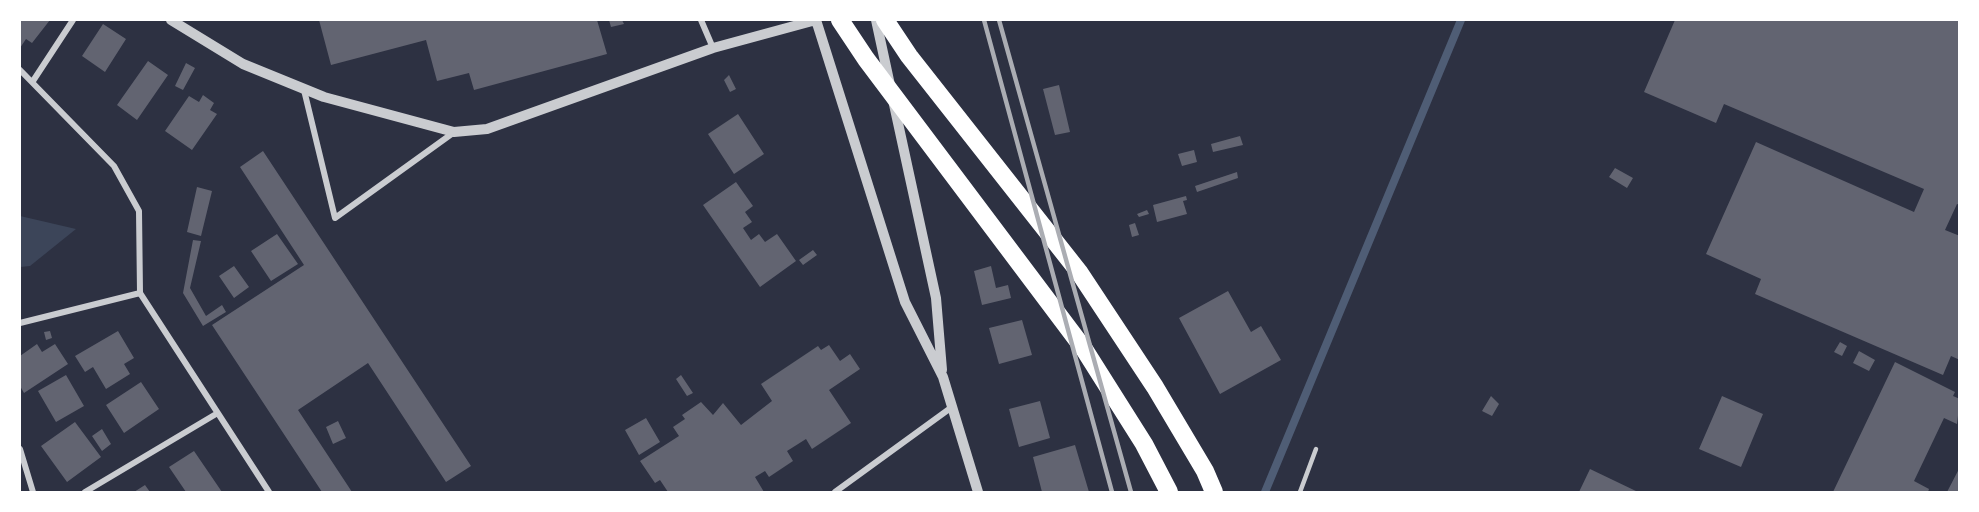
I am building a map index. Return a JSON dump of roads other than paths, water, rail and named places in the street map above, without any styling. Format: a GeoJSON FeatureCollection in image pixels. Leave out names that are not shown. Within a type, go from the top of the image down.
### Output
{"type":"FeatureCollection","features":[{"type":"Feature","properties":{"kind":"highway"},"geometry":{"type":"LineString","coordinates":[[840,20],[1084,349],[1144,444],[1168,492]]}},
{"type":"Feature","properties":{"kind":"highway"},"geometry":{"type":"LineString","coordinates":[[885,20],[909,56],[1079,272],[1155,387],[1214,492]]}},
{"type":"Feature","properties":{"kind":"street"},"geometry":{"type":"LineString","coordinates":[[33,81],[73,20]]}},
{"type":"Feature","properties":{"kind":"street"},"geometry":{"type":"LineString","coordinates":[[171,20],[243,64],[324,97],[454,132],[487,129],[713,48],[816,20],[905,302],[943,377],[978,492]]}},
{"type":"Feature","properties":{"kind":"street"},"geometry":{"type":"LineString","coordinates":[[700,20],[713,48]]}},
{"type":"Feature","properties":{"kind":"street"},"geometry":{"type":"LineString","coordinates":[[876,20],[936,298],[943,377]]}},
{"type":"Feature","properties":{"kind":"street"},"geometry":{"type":"LineString","coordinates":[[20,70],[114,166],[139,211],[140,293],[268,492]]}},
{"type":"Feature","properties":{"kind":"street"},"geometry":{"type":"LineString","coordinates":[[304,89],[335,218],[454,132]]}},
{"type":"Feature","properties":{"kind":"street"},"geometry":{"type":"LineString","coordinates":[[20,323],[140,293]]}},
{"type":"Feature","properties":{"kind":"street"},"geometry":{"type":"LineString","coordinates":[[835,492],[952,407]]}},
{"type":"Feature","properties":{"kind":"street"},"geometry":{"type":"LineString","coordinates":[[85,492],[216,414]]}},
{"type":"Feature","properties":{"kind":"street"},"geometry":{"type":"LineString","coordinates":[[20,453],[33,492]]}},
{"type":"Feature","properties":{"kind":"lane"},"geometry":{"type":"LineString","coordinates":[[1300,492],[1316,449]]}},
{"type":"Feature","properties":{"kind":"waterway"},"geometry":{"type":"LineString","coordinates":[[1265,492],[1461,20]]}},
{"type":"Feature","properties":{"kind":"railway"},"geometry":{"type":"LineString","coordinates":[[984,20],[1112,492]]}},
{"type":"Feature","properties":{"kind":"railway"},"geometry":{"type":"LineString","coordinates":[[999,20],[1131,492]]}}]}
